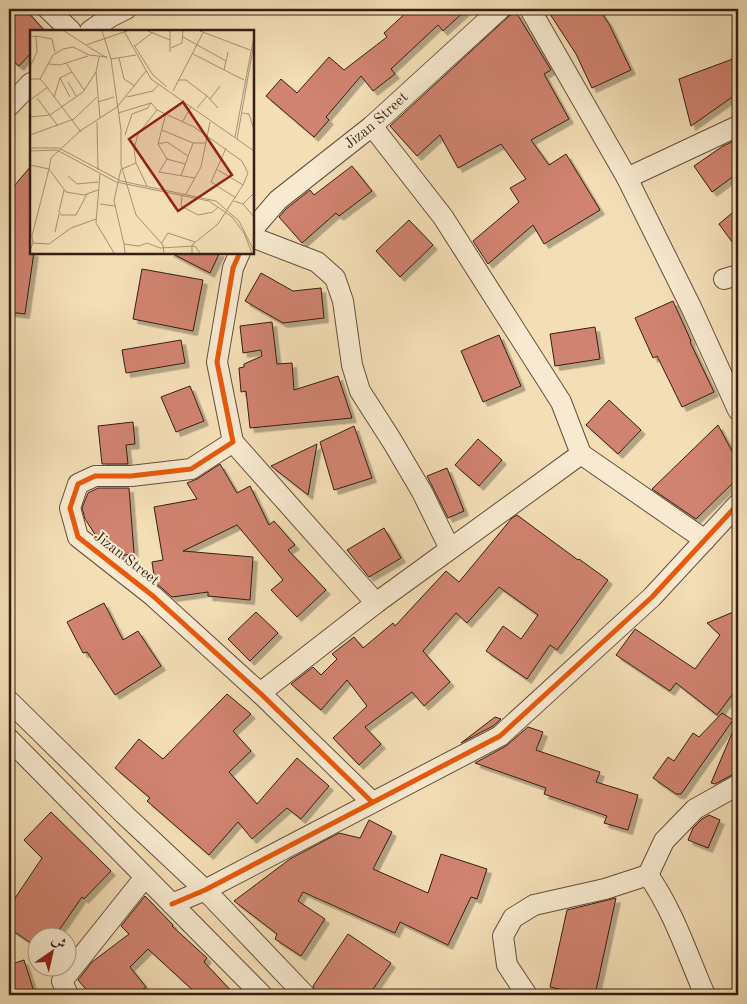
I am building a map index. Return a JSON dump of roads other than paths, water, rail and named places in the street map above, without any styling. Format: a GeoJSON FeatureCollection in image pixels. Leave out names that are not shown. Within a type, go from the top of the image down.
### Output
{"type":"FeatureCollection","features":[{"type":"Feature","properties":{"kind":"street"},"geometry":{"type":"LineString","coordinates":[[48,9],[70,30]]}},
{"type":"Feature","properties":{"kind":"street"},"geometry":{"type":"LineString","coordinates":[[91,30],[110,16],[126,9]]}},
{"type":"Feature","properties":{"kind":"street","name":"Jizan Street"},"geometry":{"type":"LineString","coordinates":[[254,228],[278,200],[372,126],[500,9]]}},
{"type":"Feature","properties":{"kind":"street"},"geometry":{"type":"LineString","coordinates":[[530,9],[627,178],[691,307],[738,410]]}},
{"type":"Feature","properties":{"kind":"street"},"geometry":{"type":"LineString","coordinates":[[9,106],[30,84]]}},
{"type":"Feature","properties":{"kind":"street"},"geometry":{"type":"LineString","coordinates":[[372,126],[443,217],[560,402],[581,454],[705,540]]}},
{"type":"Feature","properties":{"kind":"street"},"geometry":{"type":"LineString","coordinates":[[627,178],[738,126]]}},
{"type":"Feature","properties":{"kind":"street"},"geometry":{"type":"LineString","coordinates":[[254,238],[317,262],[335,278],[343,301],[352,365],[360,391],[422,492],[450,549]]}},
{"type":"Feature","properties":{"kind":"street"},"geometry":{"type":"LineString","coordinates":[[239,254],[233,268],[217,362],[232,442],[376,603]]}},
{"type":"Feature","properties":{"kind":"street","name":"Jizan Street"},"geometry":{"type":"LineString","coordinates":[[232,442],[190,469],[131,476],[95,476],[78,484],[70,508],[78,537],[153,596],[260,693],[372,802]]}},
{"type":"Feature","properties":{"kind":"street"},"geometry":{"type":"LineString","coordinates":[[260,693],[376,603],[581,454]]}},
{"type":"Feature","properties":{"kind":"street"},"geometry":{"type":"LineString","coordinates":[[172,904],[205,890],[500,736],[652,597],[738,504]]}},
{"type":"Feature","properties":{"kind":"street"},"geometry":{"type":"LineString","coordinates":[[9,701],[125,815],[205,890],[305,995]]}},
{"type":"Feature","properties":{"kind":"street"},"geometry":{"type":"LineString","coordinates":[[9,740],[262,995]]}},
{"type":"Feature","properties":{"kind":"street"},"geometry":{"type":"LineString","coordinates":[[526,995],[507,965],[503,936],[513,918],[534,905],[605,889],[648,875],[664,841],[696,809],[738,785]]}},
{"type":"Feature","properties":{"kind":"street"},"geometry":{"type":"LineString","coordinates":[[648,875],[658,889],[678,928],[705,995]]}},
{"type":"Feature","properties":{"kind":"street"},"geometry":{"type":"LineString","coordinates":[[68,995],[62,981],[145,877]]}}]}
